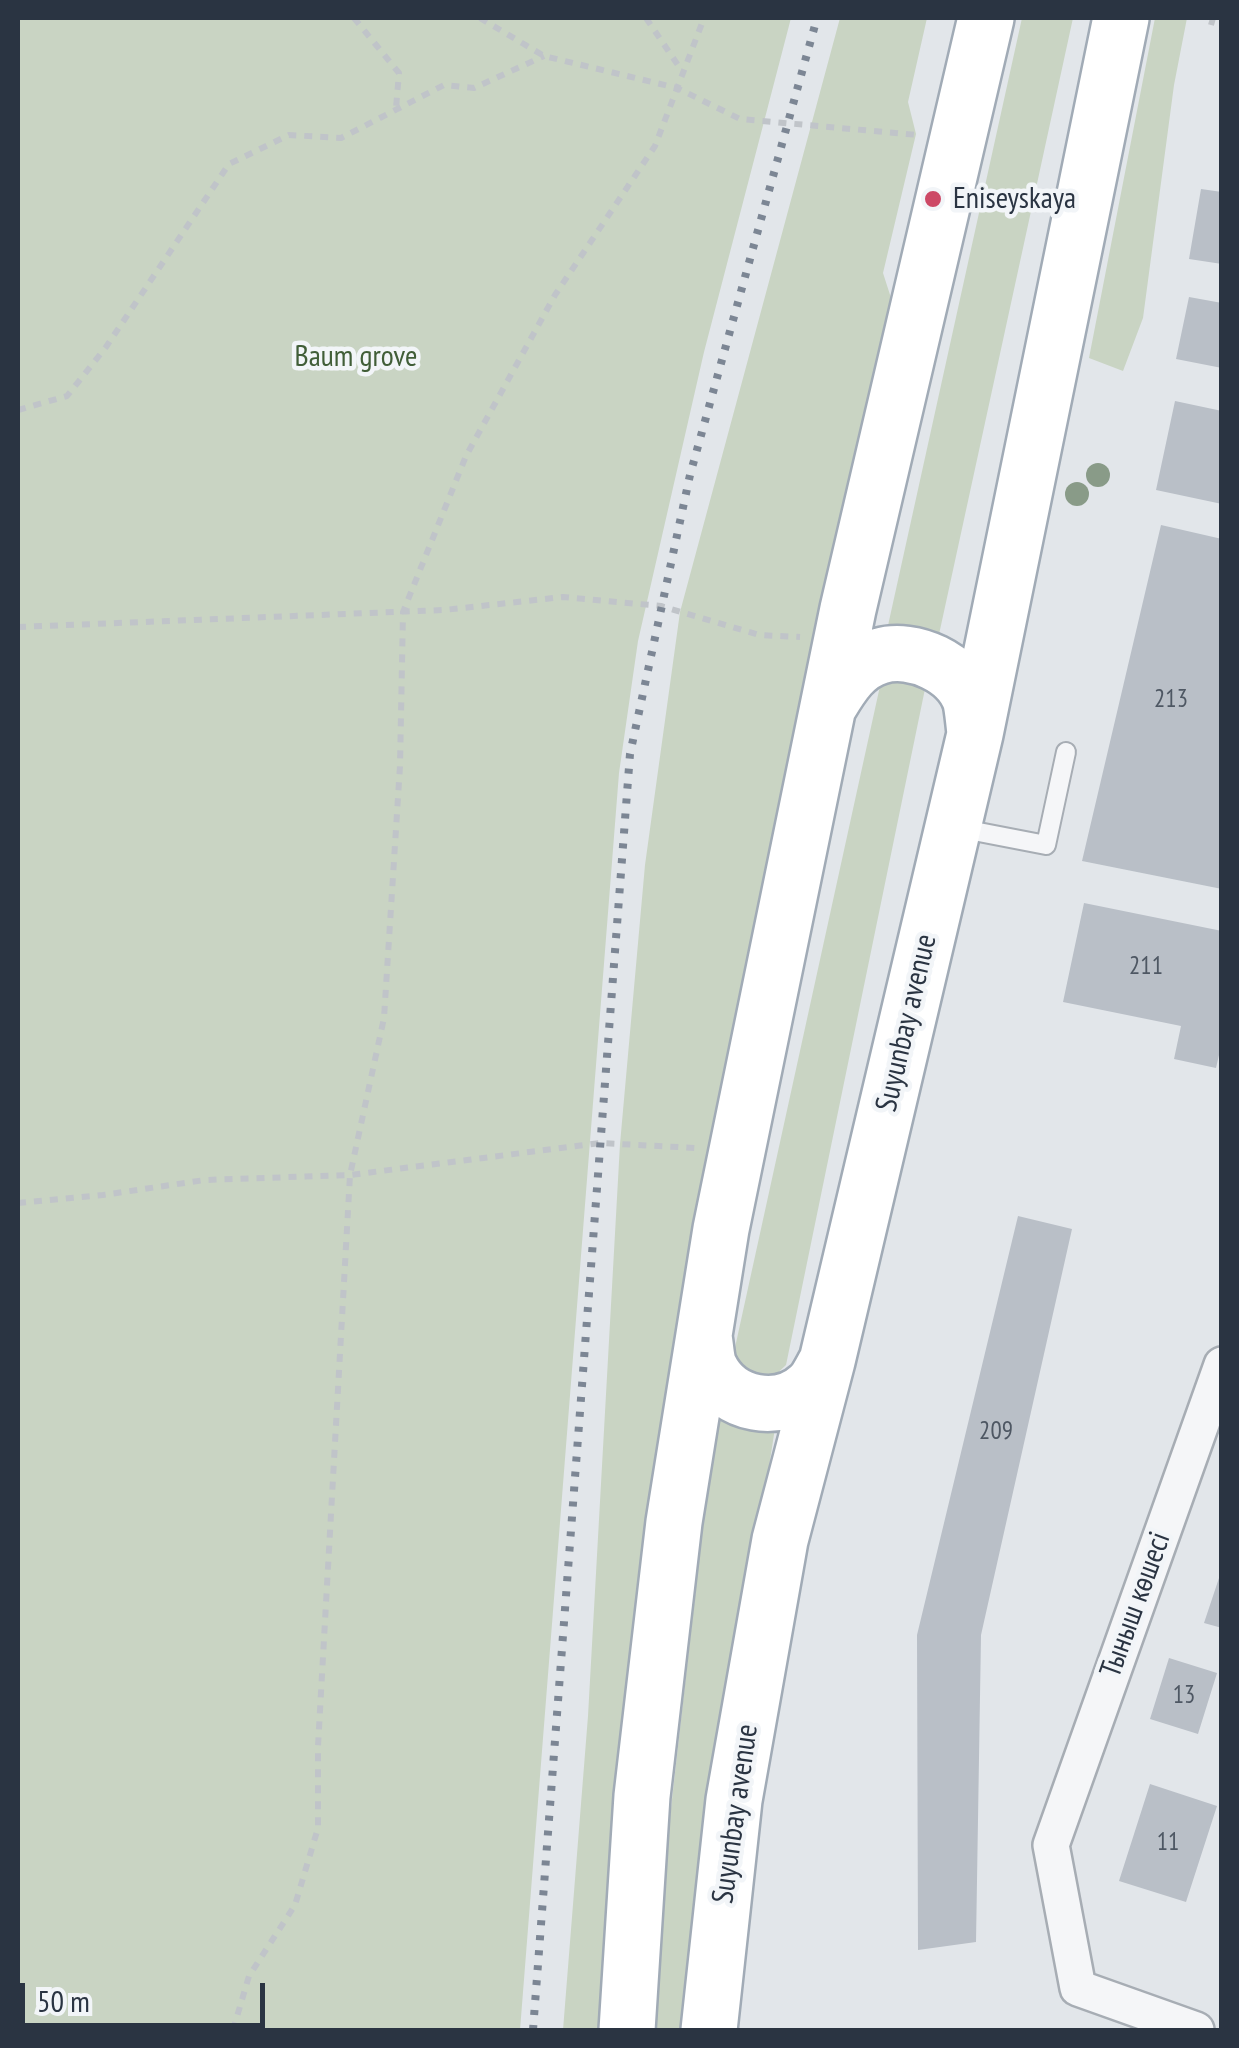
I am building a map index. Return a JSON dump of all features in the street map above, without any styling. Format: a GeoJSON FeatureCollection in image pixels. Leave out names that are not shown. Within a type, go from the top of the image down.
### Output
{"type":"FeatureCollection","features":[{"type":"Feature","properties":{"kind":"main road"},"geometry":{"type":"LineString","coordinates":[[626,2030],[642,1796],[674,1522],[721,1229],[842,639],[986,18]]}},
{"type":"Feature","properties":{"kind":"main road","name":"Suyunbay avenue"},"geometry":{"type":"LineString","coordinates":[[710,2030],[734,1800],[780,1540],[827,1361],[975,734],[1121,18]]}},
{"type":"Feature","properties":{"kind":"main road"},"geometry":{"type":"LineString","coordinates":[[830,704],[848,674],[880,656],[916,655],[948,670],[970,699],[975,734]]}},
{"type":"Feature","properties":{"kind":"main road"},"geometry":{"type":"LineString","coordinates":[[704,1338],[709,1367],[728,1391],[755,1404],[786,1402],[811,1386],[827,1361]]}},
{"type":"Feature","properties":{"kind":"street","name":"Тыныш көшесі"},"geometry":{"type":"LineString","coordinates":[[1196,2030],[1078,1988],[1051,1845],[1222,1365]]}},
{"type":"Feature","properties":{"kind":"lane"},"geometry":{"type":"LineString","coordinates":[[953,827],[1046,845],[1066,752]]}},
{"type":"Feature","properties":{"kind":"path"},"geometry":{"type":"LineString","coordinates":[[354,18],[399,72],[396,109]]}},
{"type":"Feature","properties":{"kind":"path"},"geometry":{"type":"LineString","coordinates":[[480,18],[544,56],[677,88],[740,119],[916,134]]}},
{"type":"Feature","properties":{"kind":"path"},"geometry":{"type":"LineString","coordinates":[[646,18],[682,72]]}},
{"type":"Feature","properties":{"kind":"path"},"geometry":{"type":"LineString","coordinates":[[233,2030],[249,1976],[295,1905],[318,1828],[318,1746],[350,1175],[384,1018],[400,766],[403,612],[466,456],[555,295],[654,146],[704,18]]}},
{"type":"Feature","properties":{"kind":"path"},"geometry":{"type":"LineString","coordinates":[[18,410],[67,396],[106,348],[229,164],[288,135],[341,138],[444,85],[474,88],[544,56]]}},
{"type":"Feature","properties":{"kind":"path"},"geometry":{"type":"LineString","coordinates":[[18,627],[403,612],[563,597],[662,606],[759,635],[842,639]]}},
{"type":"Feature","properties":{"kind":"path"},"geometry":{"type":"LineString","coordinates":[[18,1203],[205,1180],[350,1175],[600,1143],[738,1150]]}},
{"type":"Feature","properties":{"kind":"green space","name":"Baum grove"},"geometry":{"type":"Polygon","coordinates":[[[18,18],[791,18],[704,352],[638,641],[619,773],[520,2030],[18,2030],[18,18]]]}},
{"type":"Feature","properties":{"kind":"green space"},"geometry":{"type":"Polygon","coordinates":[[[840,18],[927,18],[908,102],[916,134],[883,273],[892,301],[822,638],[708,1148],[663,1447],[609,2030],[563,2030],[588,1716],[620,1144],[645,865],[680,612],[840,18]]]}},
{"type":"Feature","properties":{"kind":"green space"},"geometry":{"type":"Polygon","coordinates":[[[1022,18],[1073,18],[938,639],[887,630],[1022,18]]]}},
{"type":"Feature","properties":{"kind":"green space"},"geometry":{"type":"Polygon","coordinates":[[[1155,18],[1187,18],[1174,85],[1143,318],[1123,371],[1089,358],[1155,18]]]}},
{"type":"Feature","properties":{"kind":"green space"},"geometry":{"type":"Polygon","coordinates":[[[904,668],[926,684],[786,1365],[767,1383],[742,1380],[734,1352],[880,686],[904,668]]]}},
{"type":"Feature","properties":{"kind":"green space"},"geometry":{"type":"Polygon","coordinates":[[[716,1409],[775,1428],[682,2030],[646,2030],[716,1409]]]}},
{"type":"Feature","properties":{"kind":"building"},"geometry":{"type":"Polygon","coordinates":[[[1201,189],[1222,192],[1222,264],[1189,259],[1201,189]]]}},
{"type":"Feature","properties":{"kind":"building"},"geometry":{"type":"Polygon","coordinates":[[[1189,297],[1222,303],[1222,368],[1176,359],[1189,297]]]}},
{"type":"Feature","properties":{"kind":"building"},"geometry":{"type":"Polygon","coordinates":[[[1175,401],[1222,411],[1222,504],[1156,490],[1175,401]]]}},
{"type":"Feature","properties":{"kind":"building"},"geometry":{"type":"Polygon","coordinates":[[[1161,525],[1222,539],[1222,889],[1082,861],[1161,525]]]}},
{"type":"Feature","properties":{"kind":"building"},"geometry":{"type":"Polygon","coordinates":[[[1084,903],[1222,931],[1222,1042],[1216,1068],[1174,1059],[1181,1026],[1063,1002],[1084,903]]]}},
{"type":"Feature","properties":{"kind":"building"},"geometry":{"type":"Polygon","coordinates":[[[1018,1216],[1072,1229],[981,1635],[976,1942],[918,1950],[917,1635],[1018,1216]]]}},
{"type":"Feature","properties":{"kind":"building"},"geometry":{"type":"Polygon","coordinates":[[[1222,1569],[1222,1628],[1204,1623],[1222,1569]]]}},
{"type":"Feature","properties":{"kind":"building"},"geometry":{"type":"Polygon","coordinates":[[[1169,1658],[1217,1673],[1198,1734],[1150,1719],[1169,1658]]]}},
{"type":"Feature","properties":{"kind":"building"},"geometry":{"type":"Polygon","coordinates":[[[1150,1784],[1217,1806],[1186,1902],[1119,1881],[1150,1784]]]}},
{"type":"Feature","properties":{"kind":"railway"},"geometry":{"type":"LineString","coordinates":[[533,2030],[630,754],[690,475],[817,18]]}},
{"type":"Feature","properties":{"kind":"place","name":"Eniseyskaya"},"geometry":{"type":"Point","coordinates":[933,199]}}]}
